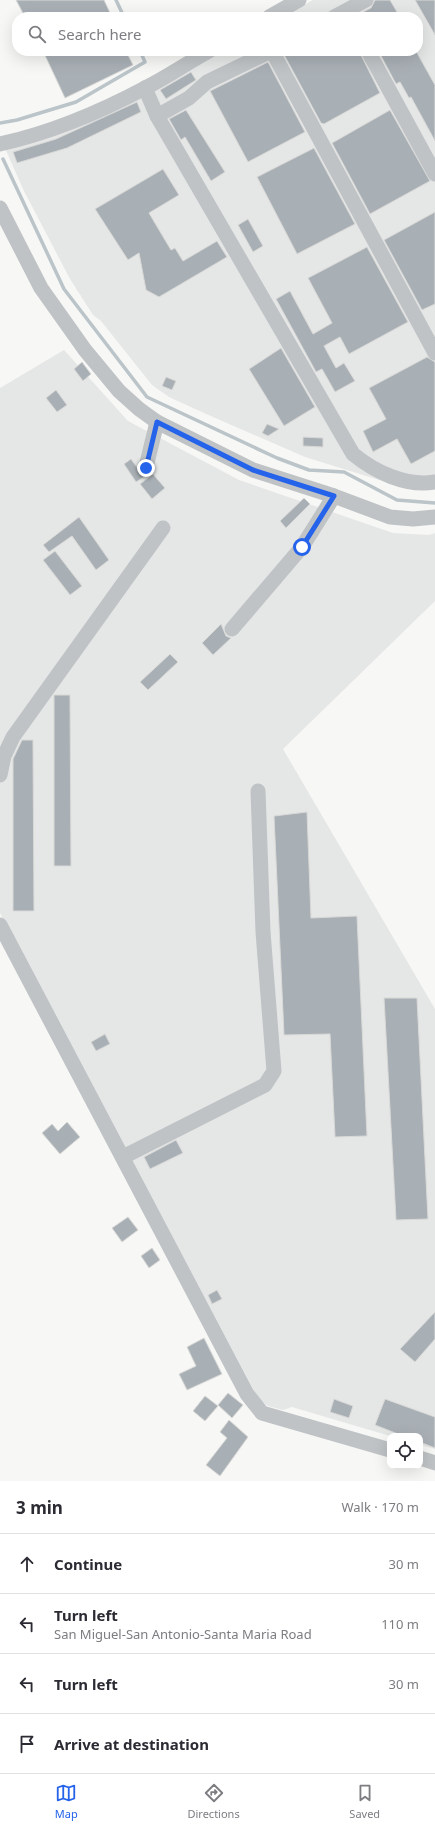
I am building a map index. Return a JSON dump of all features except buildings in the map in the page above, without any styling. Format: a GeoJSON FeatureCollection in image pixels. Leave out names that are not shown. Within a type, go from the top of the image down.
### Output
{"type":"FeatureCollection","features":[{"type":"Feature","properties":{"kind":"street"},"geometry":{"type":"LineString","coordinates":[[278,12],[299,0]]}},
{"type":"Feature","properties":{"kind":"street"},"geometry":{"type":"LineString","coordinates":[[348,12],[366,0]]}},
{"type":"Feature","properties":{"kind":"street"},"geometry":{"type":"LineString","coordinates":[[0,144],[22,139],[82,117],[145,88],[199,56]]}},
{"type":"Feature","properties":{"kind":"street"},"geometry":{"type":"LineString","coordinates":[[156,116],[189,98],[207,82],[261,56]]}},
{"type":"Feature","properties":{"kind":"street"},"geometry":{"type":"LineString","coordinates":[[274,56],[435,353]]}},
{"type":"Feature","properties":{"kind":"street"},"geometry":{"type":"LineString","coordinates":[[371,56],[435,174]]}},
{"type":"Feature","properties":{"kind":"street"},"geometry":{"type":"LineString","coordinates":[[145,88],[156,116],[353,454],[367,466],[390,477],[424,484],[435,482]]}},
{"type":"Feature","properties":{"kind":"street"},"geometry":{"type":"LineString","coordinates":[[0,208],[41,288],[85,350],[119,391],[139,409],[157,422],[253,470],[334,496],[390,517],[413,519],[435,517]]}},
{"type":"Feature","properties":{"kind":"street"},"geometry":{"type":"LineString","coordinates":[[146,468],[157,422]]}},
{"type":"Feature","properties":{"kind":"street"},"geometry":{"type":"LineString","coordinates":[[232,629],[302,547],[334,496]]}},
{"type":"Feature","properties":{"kind":"street"},"geometry":{"type":"LineString","coordinates":[[0,775],[4,756],[13,737],[163,528]]}},
{"type":"Feature","properties":{"kind":"street"},"geometry":{"type":"LineString","coordinates":[[123,1157],[265,1085],[274,1071],[263,932],[258,791]]}},
{"type":"Feature","properties":{"kind":"street"},"geometry":{"type":"LineString","coordinates":[[0,926],[247,1394],[256,1407],[262,1413],[387,1449]]}},
{"type":"Feature","properties":{"kind":"street"},"geometry":{"type":"LineString","coordinates":[[423,1459],[435,1463]]}},
{"type":"Feature","properties":{"kind":"shaded area"},"geometry":{"type":"Polygon","coordinates":[[[313,0],[435,0],[435,487],[405,488],[305,457],[169,397],[152,385],[101,321],[93,315],[70,279],[24,191],[4,146],[150,89],[211,56],[423,56],[423,12],[291,12],[313,0]]]}},
{"type":"Feature","properties":{"kind":"shaded area"},"geometry":{"type":"Polygon","coordinates":[[[64,350],[128,421],[239,480],[393,533],[429,535],[435,533],[435,601],[283,749],[435,1009],[435,1449],[423,1446],[423,1433],[387,1433],[387,1435],[292,1407],[283,1410],[268,1406],[259,1400],[0,913],[0,388],[64,350]]]}},
{"type":"Feature","properties":{"kind":"waterway"},"geometry":{"type":"LineString","coordinates":[[116,0],[122,12]]}},
{"type":"Feature","properties":{"kind":"waterway"},"geometry":{"type":"LineString","coordinates":[[0,123],[17,120],[76,102],[145,62],[142,56]]}},
{"type":"Feature","properties":{"kind":"waterway"},"geometry":{"type":"LineString","coordinates":[[3,159],[64,289],[147,397],[277,458],[309,470],[344,472],[397,500],[435,503]]}},
{"type":"Feature","properties":{"kind":"route"},"geometry":{"type":"LineString","coordinates":[[146,468],[157,422],[253,470],[334,496],[302,547]]}}]}
